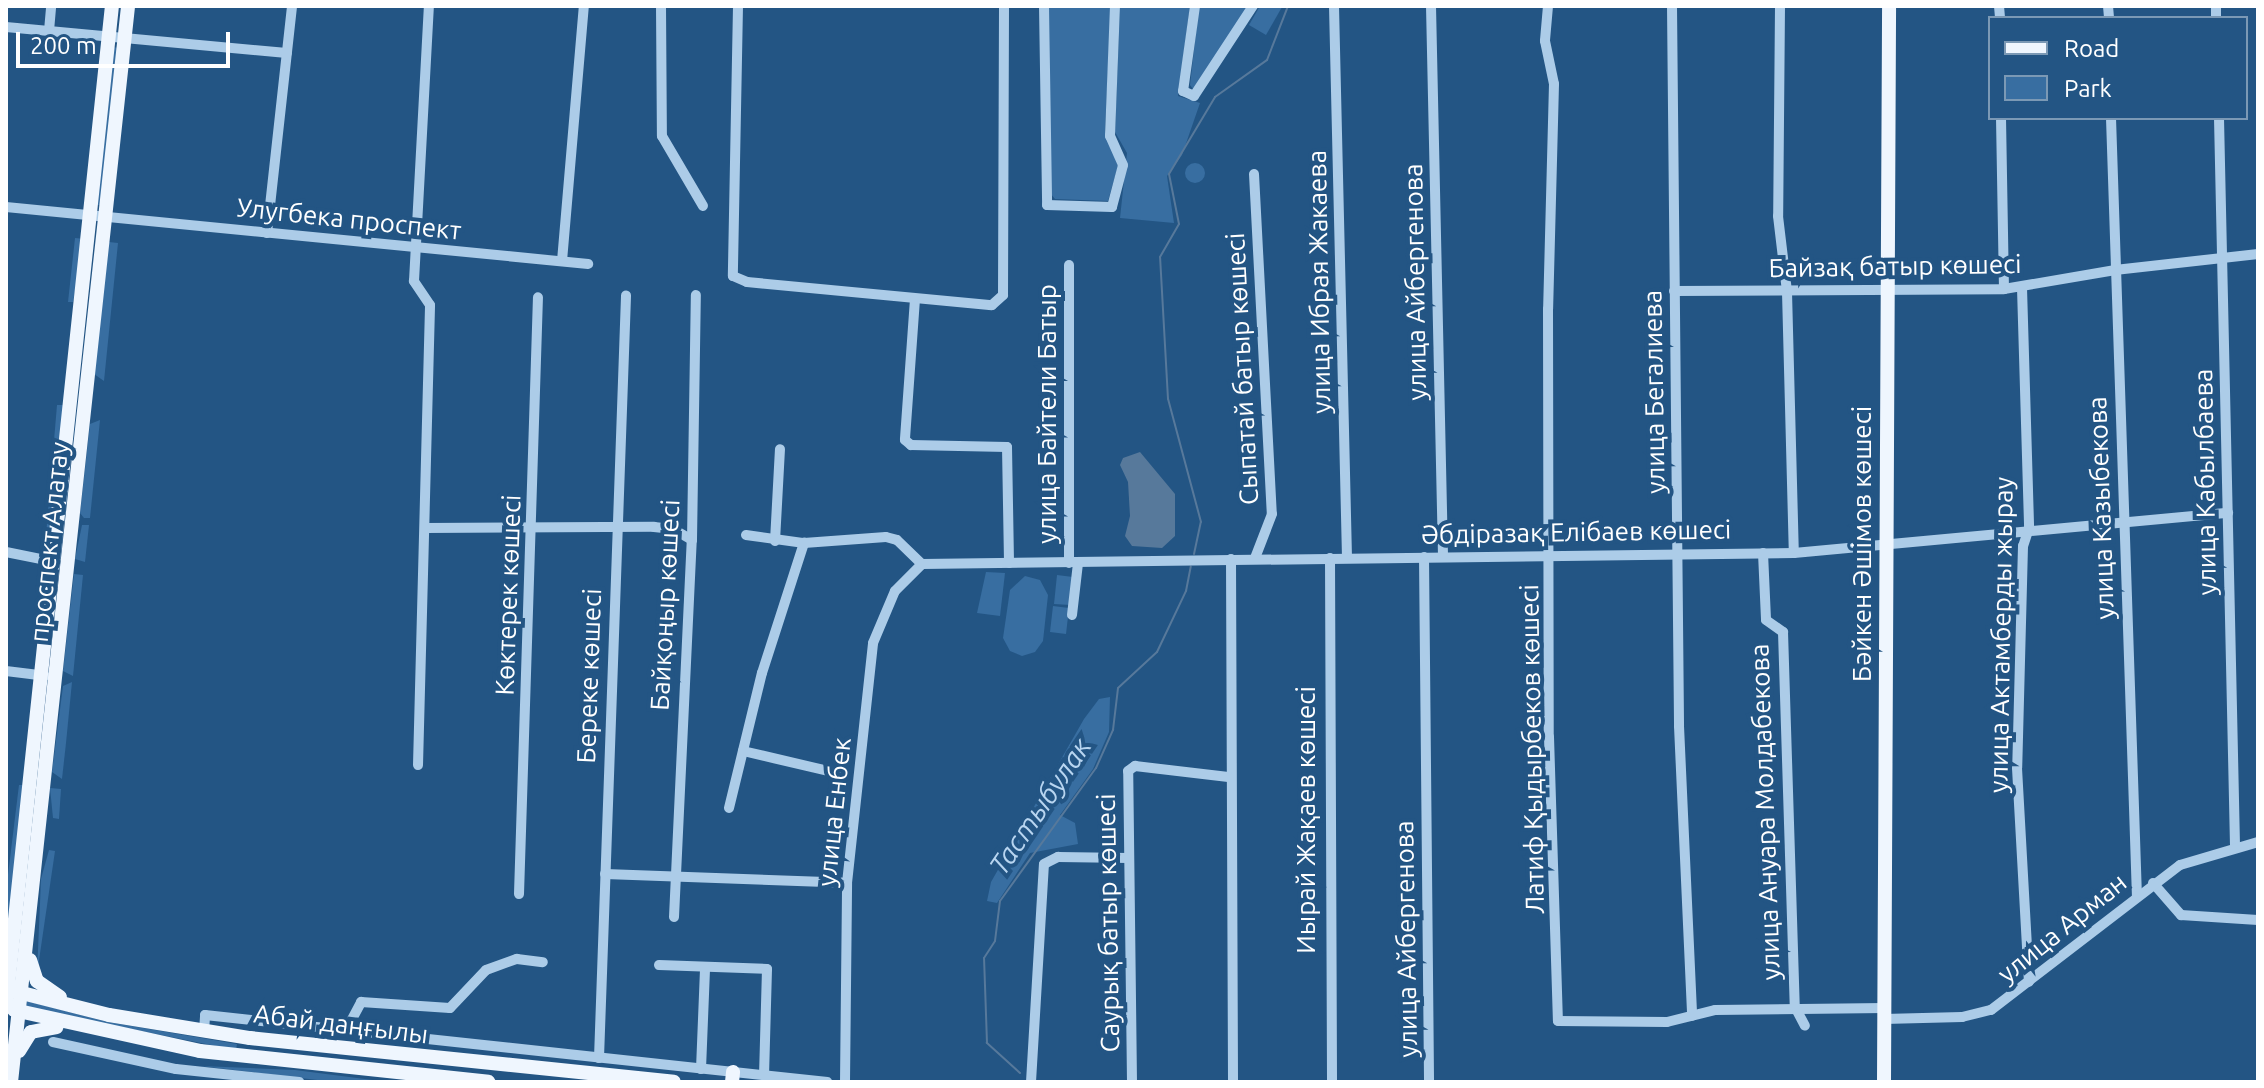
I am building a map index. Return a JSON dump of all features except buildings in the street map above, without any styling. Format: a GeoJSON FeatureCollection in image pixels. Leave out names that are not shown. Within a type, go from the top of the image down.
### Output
{"type":"FeatureCollection","features":[{"type":"Feature","properties":{"kind":"main road","name":"проспект Алатау"},"geometry":{"type":"LineString","coordinates":[[12,1075],[15,931],[112,6]]}},
{"type":"Feature","properties":{"kind":"main road","name":"проспект Алатау"},"geometry":{"type":"LineString","coordinates":[[12,999],[31,935],[128,6]]}},
{"type":"Feature","properties":{"kind":"main road","name":"Бәйкен Әшімов көшесі"},"geometry":{"type":"LineString","coordinates":[[1884,1082],[1889,6]]}},
{"type":"Feature","properties":{"kind":"main road"},"geometry":{"type":"LineString","coordinates":[[70,413],[86,415]]}},
{"type":"Feature","properties":{"kind":"main road"},"geometry":{"type":"LineString","coordinates":[[55,562],[71,564]]}},
{"type":"Feature","properties":{"kind":"main road"},"geometry":{"type":"LineString","coordinates":[[6,959],[15,931]]}},
{"type":"Feature","properties":{"kind":"main road"},"geometry":{"type":"LineString","coordinates":[[31,935],[32,973],[45,990],[109,1015]]}},
{"type":"Feature","properties":{"kind":"main road"},"geometry":{"type":"LineString","coordinates":[[12,999],[105,1034]]}},
{"type":"Feature","properties":{"kind":"main road","name":"Абай даңғылы"},"geometry":{"type":"LineString","coordinates":[[12,999],[250,1038],[674,1082]]}},
{"type":"Feature","properties":{"kind":"main road"},"geometry":{"type":"LineString","coordinates":[[12,1075],[25,1038],[38,1028],[105,1034],[248,1057],[488,1082]]}},
{"type":"Feature","properties":{"kind":"main road"},"geometry":{"type":"LineString","coordinates":[[248,1057],[250,1038]]}},
{"type":"Feature","properties":{"kind":"street"},"geometry":{"type":"LineString","coordinates":[[49,31],[51,6]]}},
{"type":"Feature","properties":{"kind":"street"},"geometry":{"type":"LineString","coordinates":[[267,233],[292,6]]}},
{"type":"Feature","properties":{"kind":"street"},"geometry":{"type":"LineString","coordinates":[[418,765],[430,305],[414,281],[429,6]]}},
{"type":"Feature","properties":{"kind":"street"},"geometry":{"type":"LineString","coordinates":[[562,261],[584,6]]}},
{"type":"Feature","properties":{"kind":"street"},"geometry":{"type":"LineString","coordinates":[[661,6],[662,136],[703,206]]}},
{"type":"Feature","properties":{"kind":"street"},"geometry":{"type":"LineString","coordinates":[[738,6],[733,276],[747,282],[992,305],[1003,295],[1004,6]]}},
{"type":"Feature","properties":{"kind":"street"},"geometry":{"type":"LineString","coordinates":[[1044,6],[1047,205],[1112,207],[1123,165],[1110,136],[1115,6]]}},
{"type":"Feature","properties":{"kind":"street"},"geometry":{"type":"LineString","coordinates":[[1195,6],[1183,91],[1194,96],[1253,6]]}},
{"type":"Feature","properties":{"kind":"street","name":"улица Ибрая Жакаева"},"geometry":{"type":"LineString","coordinates":[[1334,6],[1347,557]]}},
{"type":"Feature","properties":{"kind":"street","name":"улица Айбергенова"},"geometry":{"type":"LineString","coordinates":[[1431,6],[1443,557]]}},
{"type":"Feature","properties":{"kind":"street","name":"Латиф Қыдырбеков көшесі"},"geometry":{"type":"LineString","coordinates":[[1548,6],[1545,41],[1554,84],[1549,284],[1549,737],[1558,1021]]}},
{"type":"Feature","properties":{"kind":"street","name":"улица Бегалиева"},"geometry":{"type":"LineString","coordinates":[[1672,6],[1678,550],[1692,1016]]}},
{"type":"Feature","properties":{"kind":"street"},"geometry":{"type":"LineString","coordinates":[[1780,6],[1778,216],[1787,292],[1794,553]]}},
{"type":"Feature","properties":{"kind":"street"},"geometry":{"type":"LineString","coordinates":[[6,27],[287,53]]}},
{"type":"Feature","properties":{"kind":"street"},"geometry":{"type":"LineString","coordinates":[[2001,120],[2004,289]]}},
{"type":"Feature","properties":{"kind":"street","name":"улица Казыбекова"},"geometry":{"type":"LineString","coordinates":[[2111,120],[2137,897]]}},
{"type":"Feature","properties":{"kind":"street","name":"улица Кабылбаева"},"geometry":{"type":"LineString","coordinates":[[2219,120],[2235,845]]}},
{"type":"Feature","properties":{"kind":"street","name":"Сыпатай батыр көшесі"},"geometry":{"type":"LineString","coordinates":[[1254,174],[1272,514],[1255,558]]}},
{"type":"Feature","properties":{"kind":"street"},"geometry":{"type":"LineString","coordinates":[[6,207],[91,216]]}},
{"type":"Feature","properties":{"kind":"street","name":"Улугбека проспект"},"geometry":{"type":"LineString","coordinates":[[91,216],[588,264]]}},
{"type":"Feature","properties":{"kind":"street","name":"Байзақ батыр көшесі"},"geometry":{"type":"LineString","coordinates":[[1674,291],[2022,288],[2115,270],[2258,254]]}},
{"type":"Feature","properties":{"kind":"street","name":"улица Байтели Батыр"},"geometry":{"type":"LineString","coordinates":[[1069,265],[1074,563],[1072,615]]}},
{"type":"Feature","properties":{"kind":"street","name":"улица Актамберды жырау"},"geometry":{"type":"LineString","coordinates":[[2022,288],[2029,528],[2023,546],[2017,768],[2029,982]]}},
{"type":"Feature","properties":{"kind":"street","name":"Береке көшесі"},"geometry":{"type":"LineString","coordinates":[[599,1058],[626,295]]}},
{"type":"Feature","properties":{"kind":"street","name":"Байқоңыр көшесі"},"geometry":{"type":"LineString","coordinates":[[674,917],[692,540],[696,295]]}},
{"type":"Feature","properties":{"kind":"street","name":"Көктерек көшесі"},"geometry":{"type":"LineString","coordinates":[[519,894],[538,297]]}},
{"type":"Feature","properties":{"kind":"street"},"geometry":{"type":"LineString","coordinates":[[915,299],[905,440],[911,445],[1007,447],[1009,563]]}},
{"type":"Feature","properties":{"kind":"street"},"geometry":{"type":"LineString","coordinates":[[775,541],[780,449]]}},
{"type":"Feature","properties":{"kind":"street","name":"Әбдіразақ Елібаев көшесі"},"geometry":{"type":"LineString","coordinates":[[922,564],[1443,557],[1678,550],[1794,553],[1974,539],[2029,528],[2228,513]]}},
{"type":"Feature","properties":{"kind":"street"},"geometry":{"type":"LineString","coordinates":[[425,528],[673,529],[692,540]]}},
{"type":"Feature","properties":{"kind":"street"},"geometry":{"type":"LineString","coordinates":[[746,535],[804,543],[886,537],[897,540],[922,564]]}},
{"type":"Feature","properties":{"kind":"street"},"geometry":{"type":"LineString","coordinates":[[729,808],[804,543]]}},
{"type":"Feature","properties":{"kind":"street"},"geometry":{"type":"LineString","coordinates":[[6,552],[55,562]]}},
{"type":"Feature","properties":{"kind":"street","name":"улица Ануара Молдабекова"},"geometry":{"type":"LineString","coordinates":[[1763,553],[1766,620],[1783,632],[1785,813],[1795,1007],[1805,1026]]}},
{"type":"Feature","properties":{"kind":"street","name":"улица Айбергенова"},"geometry":{"type":"LineString","coordinates":[[1424,557],[1429,1082]]}},
{"type":"Feature","properties":{"kind":"street","name":"Иырай Жақаев көшесі"},"geometry":{"type":"LineString","coordinates":[[1330,558],[1332,1082]]}},
{"type":"Feature","properties":{"kind":"street"},"geometry":{"type":"LineString","coordinates":[[1231,559],[1228,777],[1233,1082]]}},
{"type":"Feature","properties":{"kind":"street","name":"улица Енбек"},"geometry":{"type":"LineString","coordinates":[[845,1082],[847,883],[873,643],[895,591],[922,564]]}},
{"type":"Feature","properties":{"kind":"street"},"geometry":{"type":"LineString","coordinates":[[6,671],[59,677]]}},
{"type":"Feature","properties":{"kind":"street"},"geometry":{"type":"LineString","coordinates":[[743,751],[845,775]]}},
{"type":"Feature","properties":{"kind":"street","name":"Саурық батыр көшесі"},"geometry":{"type":"LineString","coordinates":[[1132,1082],[1130,767],[1228,777]]}},
{"type":"Feature","properties":{"kind":"street","name":"улица Арман"},"geometry":{"type":"LineString","coordinates":[[1558,1021],[1667,1022],[1715,1010],[1795,1007],[1962,1017],[1991,1010],[2180,865],[2235,845],[2258,842]]}},
{"type":"Feature","properties":{"kind":"street"},"geometry":{"type":"LineString","coordinates":[[1031,1082],[1044,864],[1058,857],[1129,858]]}},
{"type":"Feature","properties":{"kind":"street"},"geometry":{"type":"LineString","coordinates":[[605,874],[676,873],[847,883]]}},
{"type":"Feature","properties":{"kind":"street"},"geometry":{"type":"LineString","coordinates":[[2153,883],[2181,915],[2258,920]]}},
{"type":"Feature","properties":{"kind":"street"},"geometry":{"type":"LineString","coordinates":[[350,1023],[361,1002],[450,1008],[486,970],[517,959],[543,962]]}},
{"type":"Feature","properties":{"kind":"street"},"geometry":{"type":"LineString","coordinates":[[659,965],[767,969],[764,1075]]}},
{"type":"Feature","properties":{"kind":"street"},"geometry":{"type":"LineString","coordinates":[[701,1069],[705,968]]}},
{"type":"Feature","properties":{"kind":"street"},"geometry":{"type":"LineString","coordinates":[[204,1031],[205,1015],[701,1069],[733,1077],[764,1075],[827,1082]]}},
{"type":"Feature","properties":{"kind":"street"},"geometry":{"type":"LineString","coordinates":[[53,1042],[176,1069],[299,1082]]}},
{"type":"Feature","properties":{"kind":"green space"},"geometry":{"type":"Polygon","coordinates":[[[1049,6],[1111,6],[1105,130],[1118,166],[1108,201],[1055,199],[1050,193],[1049,6]]]}},
{"type":"Feature","properties":{"kind":"green space"},"geometry":{"type":"Polygon","coordinates":[[[1120,6],[1190,6],[1178,96],[1200,103],[1182,155],[1167,176],[1174,223],[1120,218],[1127,153],[1115,132],[1120,6]]]}},
{"type":"Feature","properties":{"kind":"green space"},"geometry":{"type":"Polygon","coordinates":[[[1199,6],[1249,6],[1193,89],[1190,85],[1199,6]]]}},
{"type":"Feature","properties":{"kind":"green space"},"geometry":{"type":"Polygon","coordinates":[[[1260,6],[1282,7],[1266,35],[1249,25],[1260,6]]]}},
{"type":"Feature","properties":{"kind":"green space"},"geometry":{"type":"Polygon","coordinates":[[[112,47],[120,48],[104,205],[96,205],[112,47]]]}},
{"type":"Feature","properties":{"kind":"green space"},"geometry":{"type":"Polygon","coordinates":[[[1195,163],[1202,166],[1205,173],[1202,180],[1195,183],[1188,180],[1185,173],[1188,166],[1195,163]]]}},
{"type":"Feature","properties":{"kind":"green space"},"geometry":{"type":"Polygon","coordinates":[[[75,238],[85,239],[73,302],[68,302],[75,238]]]}},
{"type":"Feature","properties":{"kind":"green space"},"geometry":{"type":"Polygon","coordinates":[[[109,242],[118,243],[104,381],[94,374],[109,242]]]}},
{"type":"Feature","properties":{"kind":"green space"},"geometry":{"type":"Polygon","coordinates":[[[57,405],[67,405],[51,553],[44,559],[57,405]]]}},
{"type":"Feature","properties":{"kind":"green space"},"geometry":{"type":"Polygon","coordinates":[[[100,420],[90,518],[84,518],[80,513],[90,424],[100,420]]]}},
{"type":"Feature","properties":{"kind":"green space"},"geometry":{"type":"Polygon","coordinates":[[[82,525],[89,525],[85,562],[75,559],[82,525]]]}},
{"type":"Feature","properties":{"kind":"green space"},"geometry":{"type":"Polygon","coordinates":[[[986,572],[1005,573],[1000,616],[977,613],[986,572]]]}},
{"type":"Feature","properties":{"kind":"green space"},"geometry":{"type":"Polygon","coordinates":[[[74,574],[83,575],[73,676],[63,671],[74,574]]]}},
{"type":"Feature","properties":{"kind":"green space"},"geometry":{"type":"Polygon","coordinates":[[[1057,575],[1073,577],[1070,605],[1054,604],[1057,575]]]}},
{"type":"Feature","properties":{"kind":"green space"},"geometry":{"type":"Polygon","coordinates":[[[1025,576],[1040,580],[1048,595],[1043,641],[1035,652],[1022,656],[1010,651],[1003,638],[1010,590],[1025,576]]]}},
{"type":"Feature","properties":{"kind":"green space"},"geometry":{"type":"Polygon","coordinates":[[[1053,606],[1069,608],[1066,634],[1050,632],[1053,606]]]}},
{"type":"Feature","properties":{"kind":"green space"},"geometry":{"type":"Polygon","coordinates":[[[72,682],[62,779],[52,772],[63,686],[72,682]]]}},
{"type":"Feature","properties":{"kind":"green space"},"geometry":{"type":"Polygon","coordinates":[[[1110,697],[1109,732],[1093,769],[1060,815],[1075,823],[1078,844],[1030,853],[997,903],[987,901],[991,882],[1084,719],[1099,699],[1110,697]]]}},
{"type":"Feature","properties":{"kind":"green space"},"geometry":{"type":"Polygon","coordinates":[[[19,785],[27,785],[6,940],[6,891],[19,785]]]}},
{"type":"Feature","properties":{"kind":"green space"},"geometry":{"type":"Polygon","coordinates":[[[50,788],[61,789],[59,819],[53,818],[50,788]]]}},
{"type":"Feature","properties":{"kind":"green space"},"geometry":{"type":"Polygon","coordinates":[[[49,850],[55,851],[37,974],[41,879],[49,850]]]}},
{"type":"Feature","properties":{"kind":"green space"},"geometry":{"type":"Polygon","coordinates":[[[27,1001],[108,1022],[237,1044],[236,1050],[26,1008],[27,1001]]]}},
{"type":"Feature","properties":{"kind":"green space"},"geometry":{"type":"Polygon","coordinates":[[[201,1066],[295,1070],[388,1082],[334,1082],[201,1066]]]}},
{"type":"Feature","properties":{"kind":"shaded area"},"geometry":{"type":"Polygon","coordinates":[[[1140,452],[1175,494],[1175,536],[1162,548],[1132,546],[1125,536],[1130,516],[1128,482],[1120,465],[1123,458],[1140,452]]]}},
{"type":"Feature","properties":{"kind":"waterway","name":"Тастыбулак"},"geometry":{"type":"LineString","coordinates":[[1194,554],[1201,522],[1168,399],[1160,257],[1179,224],[1169,174],[1215,97],[1267,60],[1288,6]]}},
{"type":"Feature","properties":{"kind":"waterway","name":"Тастыбулак"},"geometry":{"type":"LineString","coordinates":[[1020,1073],[987,1043],[984,958],[995,941],[1000,901],[1096,768],[1113,730],[1118,688],[1157,652],[1186,591],[1191,566]]}}]}
